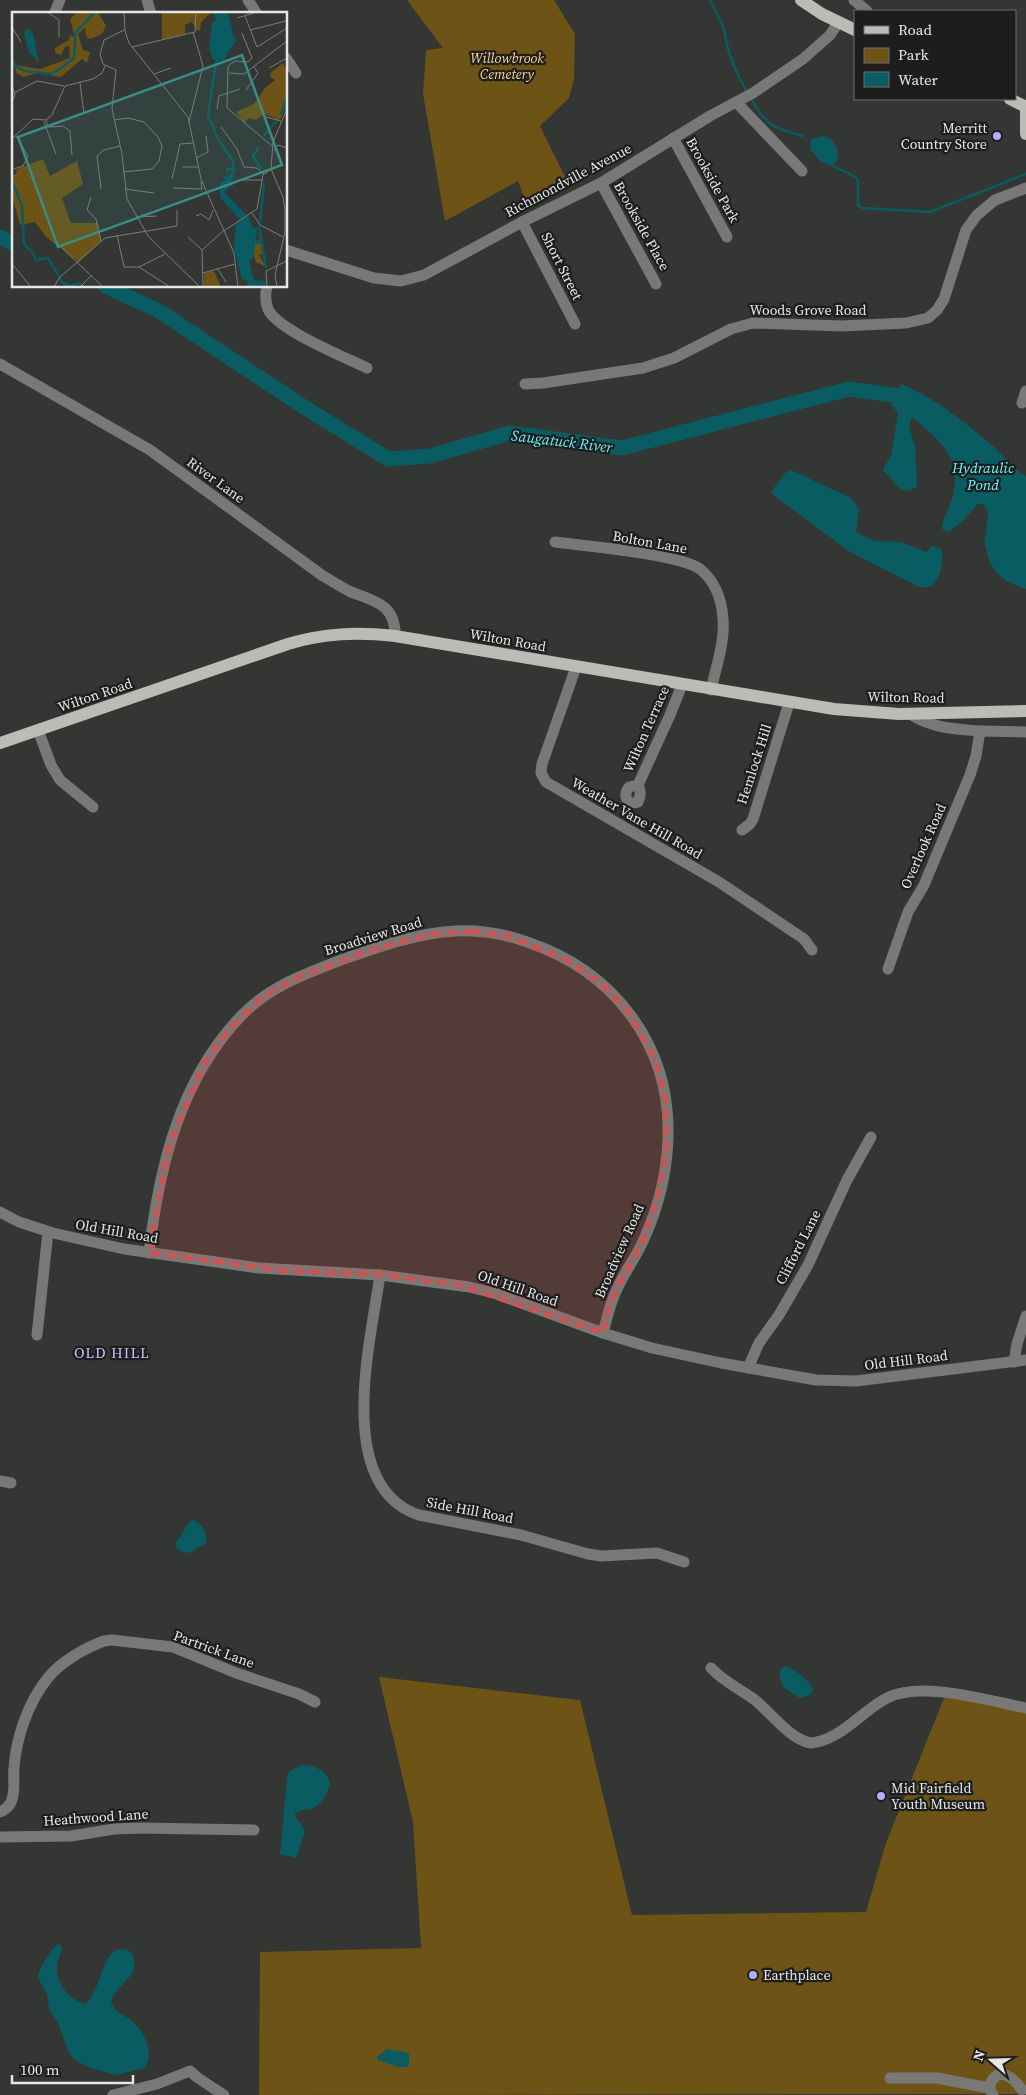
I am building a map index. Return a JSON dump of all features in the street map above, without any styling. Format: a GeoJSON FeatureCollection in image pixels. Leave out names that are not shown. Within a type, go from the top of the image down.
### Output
{"type":"FeatureCollection","features":[{"type":"Feature","properties":{"kind":"main road"},"geometry":{"type":"LineString","coordinates":[[801,0],[838,23],[854,30]]}},
{"type":"Feature","properties":{"kind":"main road"},"geometry":{"type":"LineString","coordinates":[[1012,100],[1026,108],[1026,134]]}},
{"type":"Feature","properties":{"kind":"main road","name":"Wilton Road"},"geometry":{"type":"LineString","coordinates":[[0,743],[304,639],[349,633],[395,636],[790,703],[860,712],[910,714],[1026,711]]}},
{"type":"Feature","properties":{"kind":"street"},"geometry":{"type":"LineString","coordinates":[[55,12],[60,0]]}},
{"type":"Feature","properties":{"kind":"street"},"geometry":{"type":"LineString","coordinates":[[248,0],[256,12]]}},
{"type":"Feature","properties":{"kind":"street"},"geometry":{"type":"LineString","coordinates":[[854,0],[866,10]]}},
{"type":"Feature","properties":{"kind":"street","name":"Richmondville Avenue"},"geometry":{"type":"LineString","coordinates":[[288,251],[374,278],[401,281],[424,275],[522,222],[601,183],[672,138],[745,98],[803,59],[830,35],[838,23]]}},
{"type":"Feature","properties":{"kind":"street"},"geometry":{"type":"LineString","coordinates":[[288,61],[296,73]]}},
{"type":"Feature","properties":{"kind":"street"},"geometry":{"type":"LineString","coordinates":[[745,98],[802,171]]}},
{"type":"Feature","properties":{"kind":"street","name":"Brookside Park"},"geometry":{"type":"LineString","coordinates":[[672,138],[727,237]]}},
{"type":"Feature","properties":{"kind":"street","name":"Brookside Place"},"geometry":{"type":"LineString","coordinates":[[601,183],[656,284]]}},
{"type":"Feature","properties":{"kind":"street","name":"Woods Grove Road"},"geometry":{"type":"LineString","coordinates":[[525,384],[542,384],[643,368],[674,358],[731,329],[752,323],[842,326],[917,322],[928,318],[937,310],[944,298],[966,230],[977,215],[995,200],[1026,188]]}},
{"type":"Feature","properties":{"kind":"street","name":"Short Street"},"geometry":{"type":"LineString","coordinates":[[522,222],[575,324]]}},
{"type":"Feature","properties":{"kind":"street"},"geometry":{"type":"LineString","coordinates":[[267,288],[265,297],[269,310],[278,320],[312,342],[366,368]]}},
{"type":"Feature","properties":{"kind":"street","name":"River Lane"},"geometry":{"type":"LineString","coordinates":[[0,364],[150,450],[323,576],[340,586],[382,604],[394,621],[395,636]]}},
{"type":"Feature","properties":{"kind":"street"},"geometry":{"type":"LineString","coordinates":[[1022,403],[1026,391]]}},
{"type":"Feature","properties":{"kind":"street","name":"Bolton Lane"},"geometry":{"type":"LineString","coordinates":[[555,542],[674,558],[699,568],[718,594],[723,620],[723,632],[711,690]]}},
{"type":"Feature","properties":{"kind":"street","name":"Weather Vane Hill Road"},"geometry":{"type":"LineString","coordinates":[[576,667],[542,764],[541,773],[546,782],[728,887],[804,939],[812,950]]}},
{"type":"Feature","properties":{"kind":"street","name":"Wilton Terrace"},"geometry":{"type":"LineString","coordinates":[[638,785],[682,685]]}},
{"type":"Feature","properties":{"kind":"street","name":"Hemlock Hill"},"geometry":{"type":"LineString","coordinates":[[742,830],[750,824],[752,819],[790,703]]}},
{"type":"Feature","properties":{"kind":"street"},"geometry":{"type":"LineString","coordinates":[[910,714],[922,722],[937,726],[980,731],[1026,732]]}},
{"type":"Feature","properties":{"kind":"street"},"geometry":{"type":"LineString","coordinates":[[38,730],[51,765],[60,780],[93,807]]}},
{"type":"Feature","properties":{"kind":"street","name":"Overlook Road"},"geometry":{"type":"LineString","coordinates":[[888,969],[908,912],[924,885],[970,775],[976,756],[980,731]]}},
{"type":"Feature","properties":{"kind":"street","name":"Broadview Road"},"geometry":{"type":"LineString","coordinates":[[149,1252],[159,1182],[175,1126],[210,1054],[230,1028],[254,1004],[276,988],[297,977],[358,954],[421,936],[457,931],[510,936],[556,953],[580,967],[603,984],[620,1001],[644,1036],[655,1059],[664,1086],[668,1127],[664,1175],[648,1230],[617,1289],[603,1333]]}},
{"type":"Feature","properties":{"kind":"street","name":"Clifford Lane"},"geometry":{"type":"LineString","coordinates":[[748,1368],[756,1348],[779,1315],[812,1258],[847,1180],[871,1137]]}},
{"type":"Feature","properties":{"kind":"street","name":"Old Hill Road"},"geometry":{"type":"LineString","coordinates":[[0,1212],[19,1222],[48,1232],[105,1246],[284,1271],[380,1275],[457,1285],[481,1290],[603,1333],[669,1353],[808,1379],[844,1382],[1020,1361]]}},
{"type":"Feature","properties":{"kind":"street"},"geometry":{"type":"LineString","coordinates":[[37,1335],[48,1232]]}},
{"type":"Feature","properties":{"kind":"street","name":"Side Hill Road"},"geometry":{"type":"LineString","coordinates":[[380,1275],[366,1372],[363,1405],[364,1424],[370,1462],[382,1485],[394,1499],[410,1512],[419,1515],[521,1535],[588,1554],[601,1556],[657,1553],[684,1562]]}},
{"type":"Feature","properties":{"kind":"street"},"geometry":{"type":"LineString","coordinates":[[1020,1361],[1017,1344],[1026,1316]]}},
{"type":"Feature","properties":{"kind":"street","name":"Partrick Lane"},"geometry":{"type":"LineString","coordinates":[[0,1812],[6,1810],[13,1796],[17,1746],[26,1718],[41,1687],[47,1678],[60,1666],[104,1641],[112,1640],[173,1647],[236,1674],[299,1694],[315,1702]]}},
{"type":"Feature","properties":{"kind":"street"},"geometry":{"type":"LineString","coordinates":[[711,1668],[724,1680],[754,1700],[798,1738],[810,1743],[832,1736],[888,1697],[904,1692],[936,1691],[1026,1708]]}},
{"type":"Feature","properties":{"kind":"street","name":"Heathwood Lane"},"geometry":{"type":"LineString","coordinates":[[0,1836],[71,1836],[114,1829],[142,1828],[254,1830]]}},
{"type":"Feature","properties":{"kind":"street"},"geometry":{"type":"LineString","coordinates":[[113,2095],[157,2084],[190,2071],[224,2095]]}},
{"type":"Feature","properties":{"kind":"street"},"geometry":{"type":"LineString","coordinates":[[890,2078],[936,2078],[991,2092],[993,2079],[1004,2074],[1017,2082],[1021,2090]]}},
{"type":"Feature","properties":{"kind":"highlighted area"},"geometry":{"type":"Polygon","coordinates":[[[471,931],[510,936],[567,960],[603,984],[628,1011],[655,1059],[666,1100],[667,1151],[657,1201],[643,1241],[611,1302],[603,1333],[457,1285],[380,1275],[284,1271],[149,1253],[168,1147],[204,1063],[230,1028],[263,996],[297,977],[376,948],[431,934],[471,931]]]}},
{"type":"Feature","properties":{"kind":"green space","name":"Willowbrook Cemetery"},"geometry":{"type":"Polygon","coordinates":[[[407,0],[554,0],[575,34],[574,79],[569,98],[540,126],[569,185],[528,208],[518,181],[445,221],[423,94],[426,50],[443,48],[407,0]]]}},
{"type":"Feature","properties":{"kind":"green space"},"geometry":{"type":"Polygon","coordinates":[[[379,1677],[580,1700],[632,1915],[866,1912],[886,1843],[946,1693],[1026,1707],[1026,2094],[259,2095],[260,1952],[421,1948],[413,1822],[379,1677]]]}},
{"type":"Feature","properties":{"kind":"water"},"geometry":{"type":"Polygon","coordinates":[[[822,136],[831,139],[837,148],[838,159],[833,165],[822,163],[810,149],[811,139],[822,136]]]}},
{"type":"Feature","properties":{"kind":"water","name":"Hydraulic Pond"},"geometry":{"type":"Polygon","coordinates":[[[901,384],[926,396],[961,420],[1026,476],[1026,589],[1006,581],[992,567],[984,541],[989,514],[983,504],[977,504],[964,520],[948,532],[942,529],[955,484],[952,461],[932,434],[912,417],[909,427],[915,446],[917,486],[912,490],[903,490],[884,471],[883,469],[891,456],[898,413],[891,405],[901,384]]]}},
{"type":"Feature","properties":{"kind":"water"},"geometry":{"type":"Polygon","coordinates":[[[791,470],[851,498],[859,509],[857,533],[875,541],[901,542],[926,552],[932,546],[941,549],[941,569],[934,584],[928,587],[919,587],[850,552],[776,497],[771,492],[785,473],[791,470]]]}},
{"type":"Feature","properties":{"kind":"water"},"geometry":{"type":"Polygon","coordinates":[[[194,1520],[204,1529],[206,1543],[191,1552],[184,1553],[176,1548],[175,1544],[190,1521],[194,1520]]]}},
{"type":"Feature","properties":{"kind":"water"},"geometry":{"type":"Polygon","coordinates":[[[786,1666],[798,1672],[806,1679],[813,1690],[810,1695],[800,1698],[784,1688],[779,1675],[781,1669],[786,1666]]]}},
{"type":"Feature","properties":{"kind":"water"},"geometry":{"type":"Polygon","coordinates":[[[301,1765],[320,1769],[329,1779],[330,1784],[325,1796],[318,1805],[295,1813],[305,1832],[296,1858],[280,1854],[287,1779],[289,1772],[301,1765]]]}},
{"type":"Feature","properties":{"kind":"water"},"geometry":{"type":"Polygon","coordinates":[[[59,1944],[62,1947],[57,1965],[57,1973],[61,1985],[74,1999],[85,2004],[91,1998],[107,1960],[112,1953],[118,1949],[127,1950],[132,1953],[134,1959],[133,1972],[113,1996],[111,2002],[117,2011],[132,2021],[144,2036],[149,2055],[145,2068],[116,2075],[88,2067],[75,2060],[69,2053],[57,2021],[49,2009],[47,1994],[38,1978],[46,1959],[59,1944]]]}},
{"type":"Feature","properties":{"kind":"water"},"geometry":{"type":"Polygon","coordinates":[[[387,2049],[409,2054],[409,2064],[407,2067],[396,2066],[377,2060],[377,2057],[387,2049]]]}},
{"type":"Feature","properties":{"kind":"waterway"},"geometry":{"type":"LineString","coordinates":[[710,0],[724,30],[733,64],[747,92]]}},
{"type":"Feature","properties":{"kind":"waterway"},"geometry":{"type":"LineString","coordinates":[[750,97],[761,114],[771,124],[777,128],[803,136]]}},
{"type":"Feature","properties":{"kind":"waterway"},"geometry":{"type":"LineString","coordinates":[[828,163],[858,180],[858,205],[862,208],[930,212],[1026,174]]}},
{"type":"Feature","properties":{"kind":"waterway","name":"Saugatuck River"},"geometry":{"type":"LineString","coordinates":[[0,237],[12,243]]}},
{"type":"Feature","properties":{"kind":"waterway","name":"Saugatuck River"},"geometry":{"type":"LineString","coordinates":[[109,288],[159,311],[304,407],[388,459],[430,456],[510,433],[622,448],[849,389],[907,397],[914,402]]}},
{"type":"Feature","properties":{"kind":"place","name":"Merritt Country Store"},"geometry":{"type":"Point","coordinates":[997,136]}},
{"type":"Feature","properties":{"kind":"place","name":"Mid Fairfield Youth Museum"},"geometry":{"type":"Point","coordinates":[881,1796]}},
{"type":"Feature","properties":{"kind":"place","name":"Earthplace"},"geometry":{"type":"Point","coordinates":[753,1975]}},
{"type":"Feature","properties":{"kind":"district","name":"OLD HILL"},"geometry":{"type":"Point","coordinates":[112,1352]}}]}
